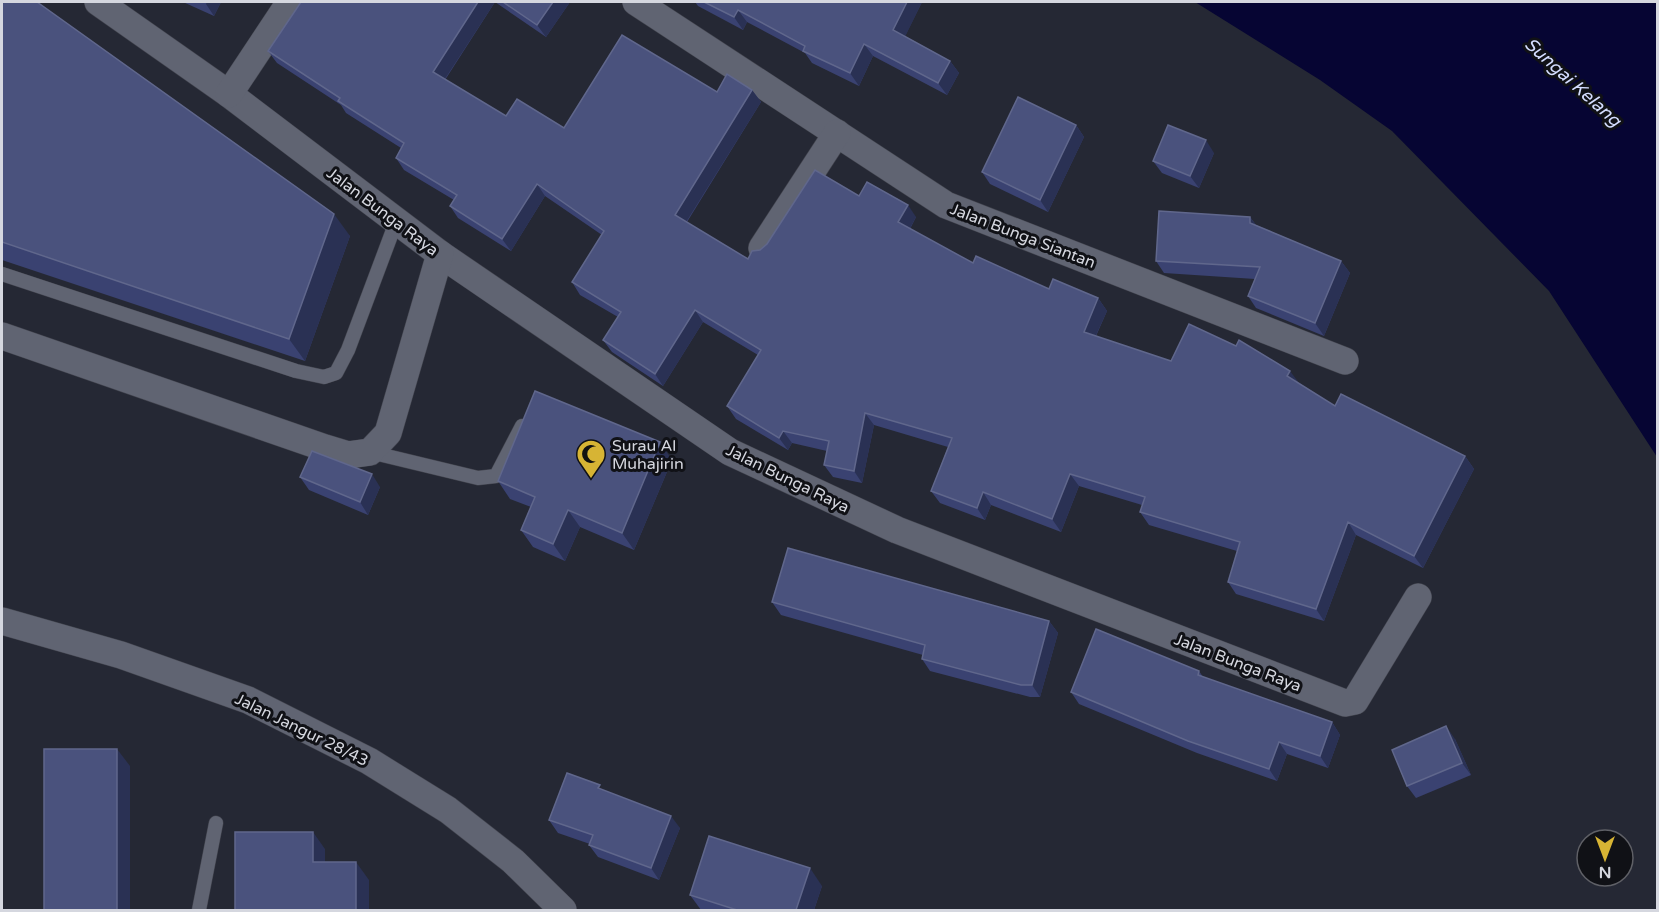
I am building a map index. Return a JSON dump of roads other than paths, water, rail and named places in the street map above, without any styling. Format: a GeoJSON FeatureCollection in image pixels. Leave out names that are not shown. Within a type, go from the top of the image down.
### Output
{"type":"FeatureCollection","features":[{"type":"Feature","properties":{"kind":"street","name":"Jalan Bunga Raya"},"geometry":{"type":"LineString","coordinates":[[98,2],[229,94],[440,254],[730,452],[897,530],[1345,703],[1355,701],[1418,597]]}},
{"type":"Feature","properties":{"kind":"street"},"geometry":{"type":"LineString","coordinates":[[229,94],[290,2]]}},
{"type":"Feature","properties":{"kind":"street","name":"Jalan Bunga Siantan"},"geometry":{"type":"LineString","coordinates":[[636,2],[946,206],[1345,361]]}},
{"type":"Feature","properties":{"kind":"street"},"geometry":{"type":"LineString","coordinates":[[762,248],[837,133]]}},
{"type":"Feature","properties":{"kind":"street"},"geometry":{"type":"LineString","coordinates":[[2,336],[326,448],[348,454],[370,452],[388,433],[440,254]]}},
{"type":"Feature","properties":{"kind":"street","name":"Jalan Jangur 28/43"},"geometry":{"type":"LineString","coordinates":[[2,621],[122,655],[248,700],[369,761],[448,810],[513,861],[563,910]]}},
{"type":"Feature","properties":{"kind":"lane"},"geometry":{"type":"LineString","coordinates":[[2,274],[296,372],[324,377],[336,373],[348,350],[396,222]]}},
{"type":"Feature","properties":{"kind":"lane"},"geometry":{"type":"LineString","coordinates":[[370,452],[478,478],[496,476],[522,426]]}},
{"type":"Feature","properties":{"kind":"lane"},"geometry":{"type":"LineString","coordinates":[[199,910],[216,823]]}},
{"type":"Feature","properties":{"kind":"water","name":"Sungai Kelang"},"geometry":{"type":"Polygon","coordinates":[[[1195,2],[1657,2],[1657,457],[1549,291],[1392,131],[1320,80],[1195,2]]]}},
{"type":"Feature","properties":{"kind":"place","name":"Surau Al Muhajirin"},"geometry":{"type":"Point","coordinates":[591,480]}}]}
